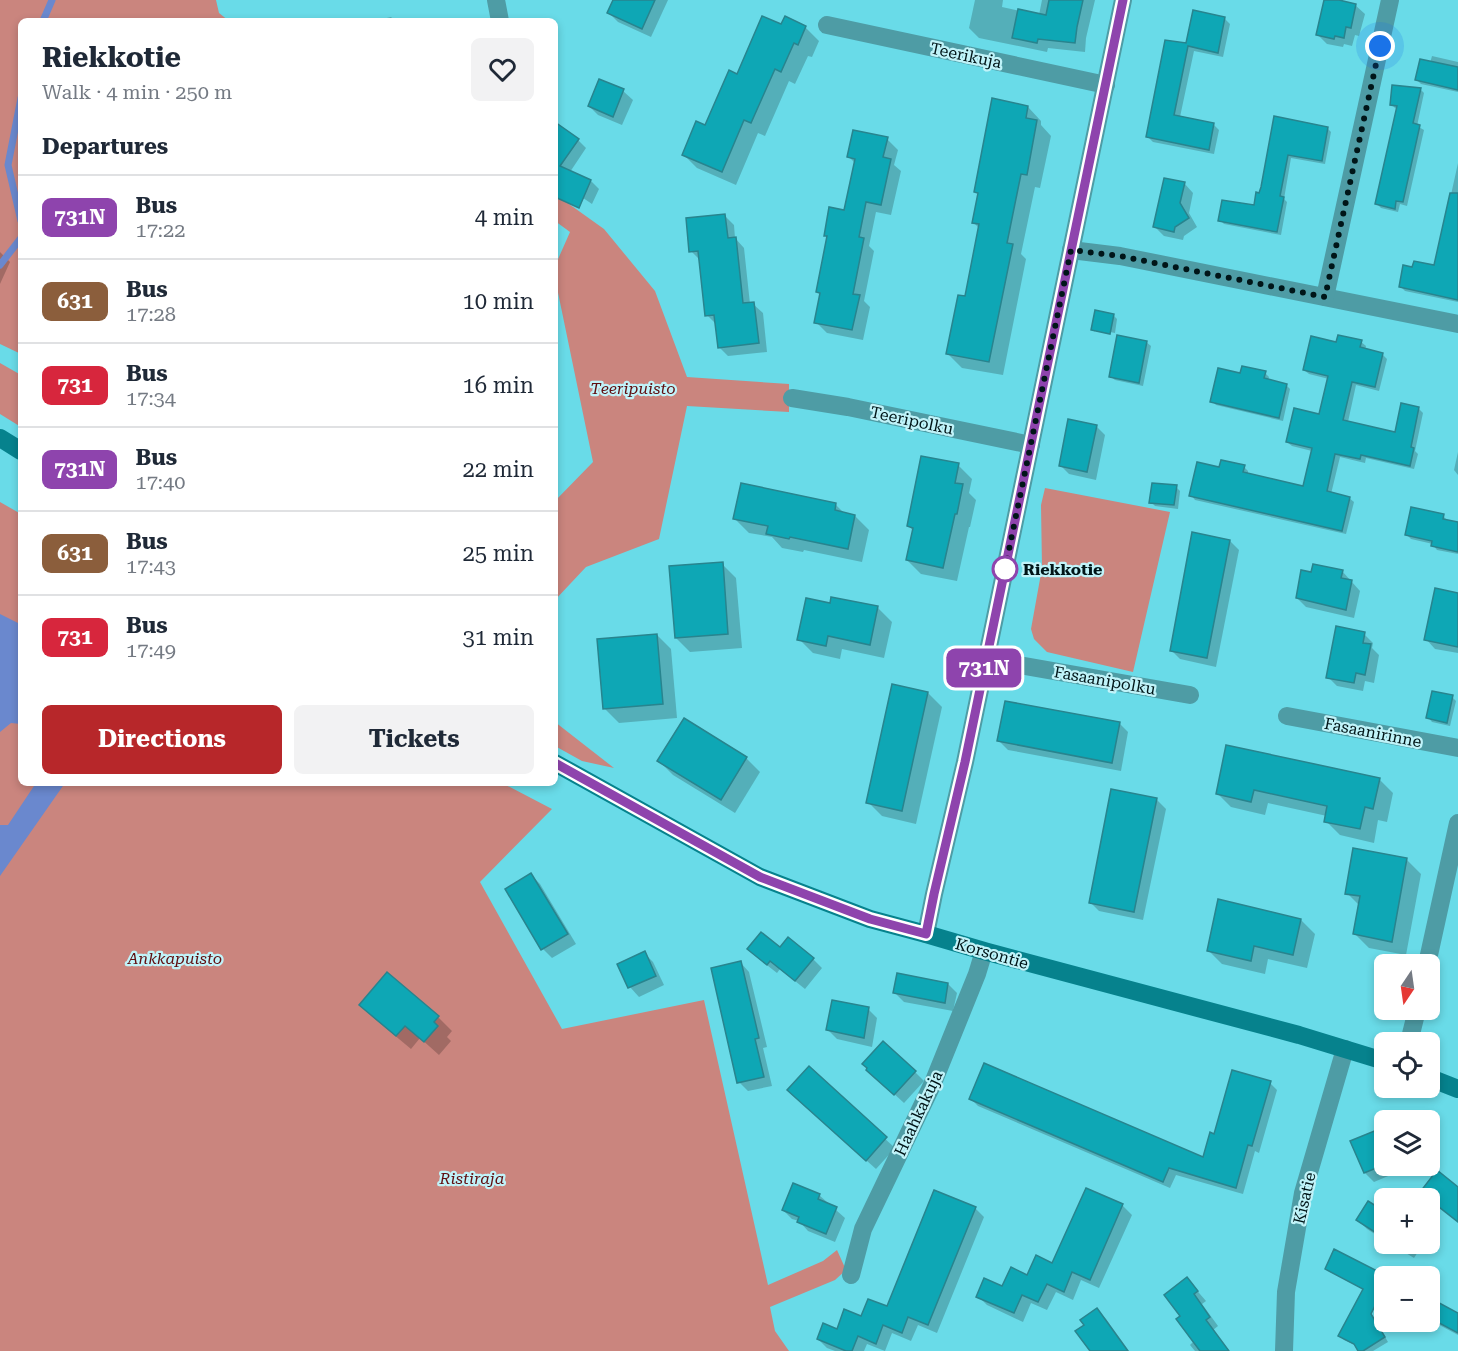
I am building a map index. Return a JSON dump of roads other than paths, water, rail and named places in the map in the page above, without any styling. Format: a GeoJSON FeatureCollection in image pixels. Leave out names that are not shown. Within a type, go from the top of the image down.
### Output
{"type":"FeatureCollection","features":[{"type":"Feature","properties":{"kind":"main road"},"geometry":{"type":"LineString","coordinates":[[0,438],[18,449]]}},
{"type":"Feature","properties":{"kind":"main road","name":"Korsontie"},"geometry":{"type":"LineString","coordinates":[[558,765],[760,877],[870,919],[1374,1058]]}},
{"type":"Feature","properties":{"kind":"main road"},"geometry":{"type":"LineString","coordinates":[[1440,1082],[1458,1089]]}},
{"type":"Feature","properties":{"kind":"street"},"geometry":{"type":"LineString","coordinates":[[496,0],[500,18]]}},
{"type":"Feature","properties":{"kind":"street"},"geometry":{"type":"LineString","coordinates":[[926,934],[965,762],[1124,0]]}},
{"type":"Feature","properties":{"kind":"street"},"geometry":{"type":"LineString","coordinates":[[1325,297],[1390,0]]}},
{"type":"Feature","properties":{"kind":"street","name":"Teerikuja"},"geometry":{"type":"LineString","coordinates":[[827,26],[1106,85]]}},
{"type":"Feature","properties":{"kind":"street"},"geometry":{"type":"LineString","coordinates":[[1071,250],[1120,256],[1458,324]]}},
{"type":"Feature","properties":{"kind":"street","name":"Teeripolku"},"geometry":{"type":"LineString","coordinates":[[792,398],[848,407],[1030,445]]}},
{"type":"Feature","properties":{"kind":"street","name":"Fasaanipolku"},"geometry":{"type":"LineString","coordinates":[[985,661],[1190,695]]}},
{"type":"Feature","properties":{"kind":"street","name":"Fasaanirinne"},"geometry":{"type":"LineString","coordinates":[[1287,716],[1458,748]]}},
{"type":"Feature","properties":{"kind":"street"},"geometry":{"type":"LineString","coordinates":[[1429,954],[1458,823]]}},
{"type":"Feature","properties":{"kind":"street","name":"Haahkakuja"},"geometry":{"type":"LineString","coordinates":[[851,1275],[863,1229],[933,1083],[984,951]]}},
{"type":"Feature","properties":{"kind":"street","name":"Kisatie"},"geometry":{"type":"LineString","coordinates":[[1284,1351],[1286,1292],[1303,1193],[1344,1049]]}},
{"type":"Feature","properties":{"kind":"water"},"geometry":{"type":"Polygon","coordinates":[[[0,614],[18,623],[18,724],[11,723],[0,732],[0,614]]]}},
{"type":"Feature","properties":{"kind":"water"},"geometry":{"type":"Polygon","coordinates":[[[34,786],[63,786],[0,876],[0,825],[8,825],[34,786]]]}},
{"type":"Feature","properties":{"kind":"waterway"},"geometry":{"type":"LineString","coordinates":[[44,18],[52,0]]}},
{"type":"Feature","properties":{"kind":"waterway"},"geometry":{"type":"LineString","coordinates":[[18,113],[8,165],[18,208]]}},
{"type":"Feature","properties":{"kind":"waterway"},"geometry":{"type":"LineString","coordinates":[[0,265],[18,242]]}},
{"type":"Feature","properties":{"kind":"place","name":"Riekkotie"},"geometry":{"type":"Point","coordinates":[1005,569]}},
{"type":"Feature","properties":{"kind":"park label","name":"Teeripuisto"},"geometry":{"type":"Point","coordinates":[633,388]}},
{"type":"Feature","properties":{"kind":"park label","name":"Ankkapuisto"},"geometry":{"type":"Point","coordinates":[175,958]}},
{"type":"Feature","properties":{"kind":"park label","name":"Ristiraja"},"geometry":{"type":"Point","coordinates":[472,1178]}}]}
